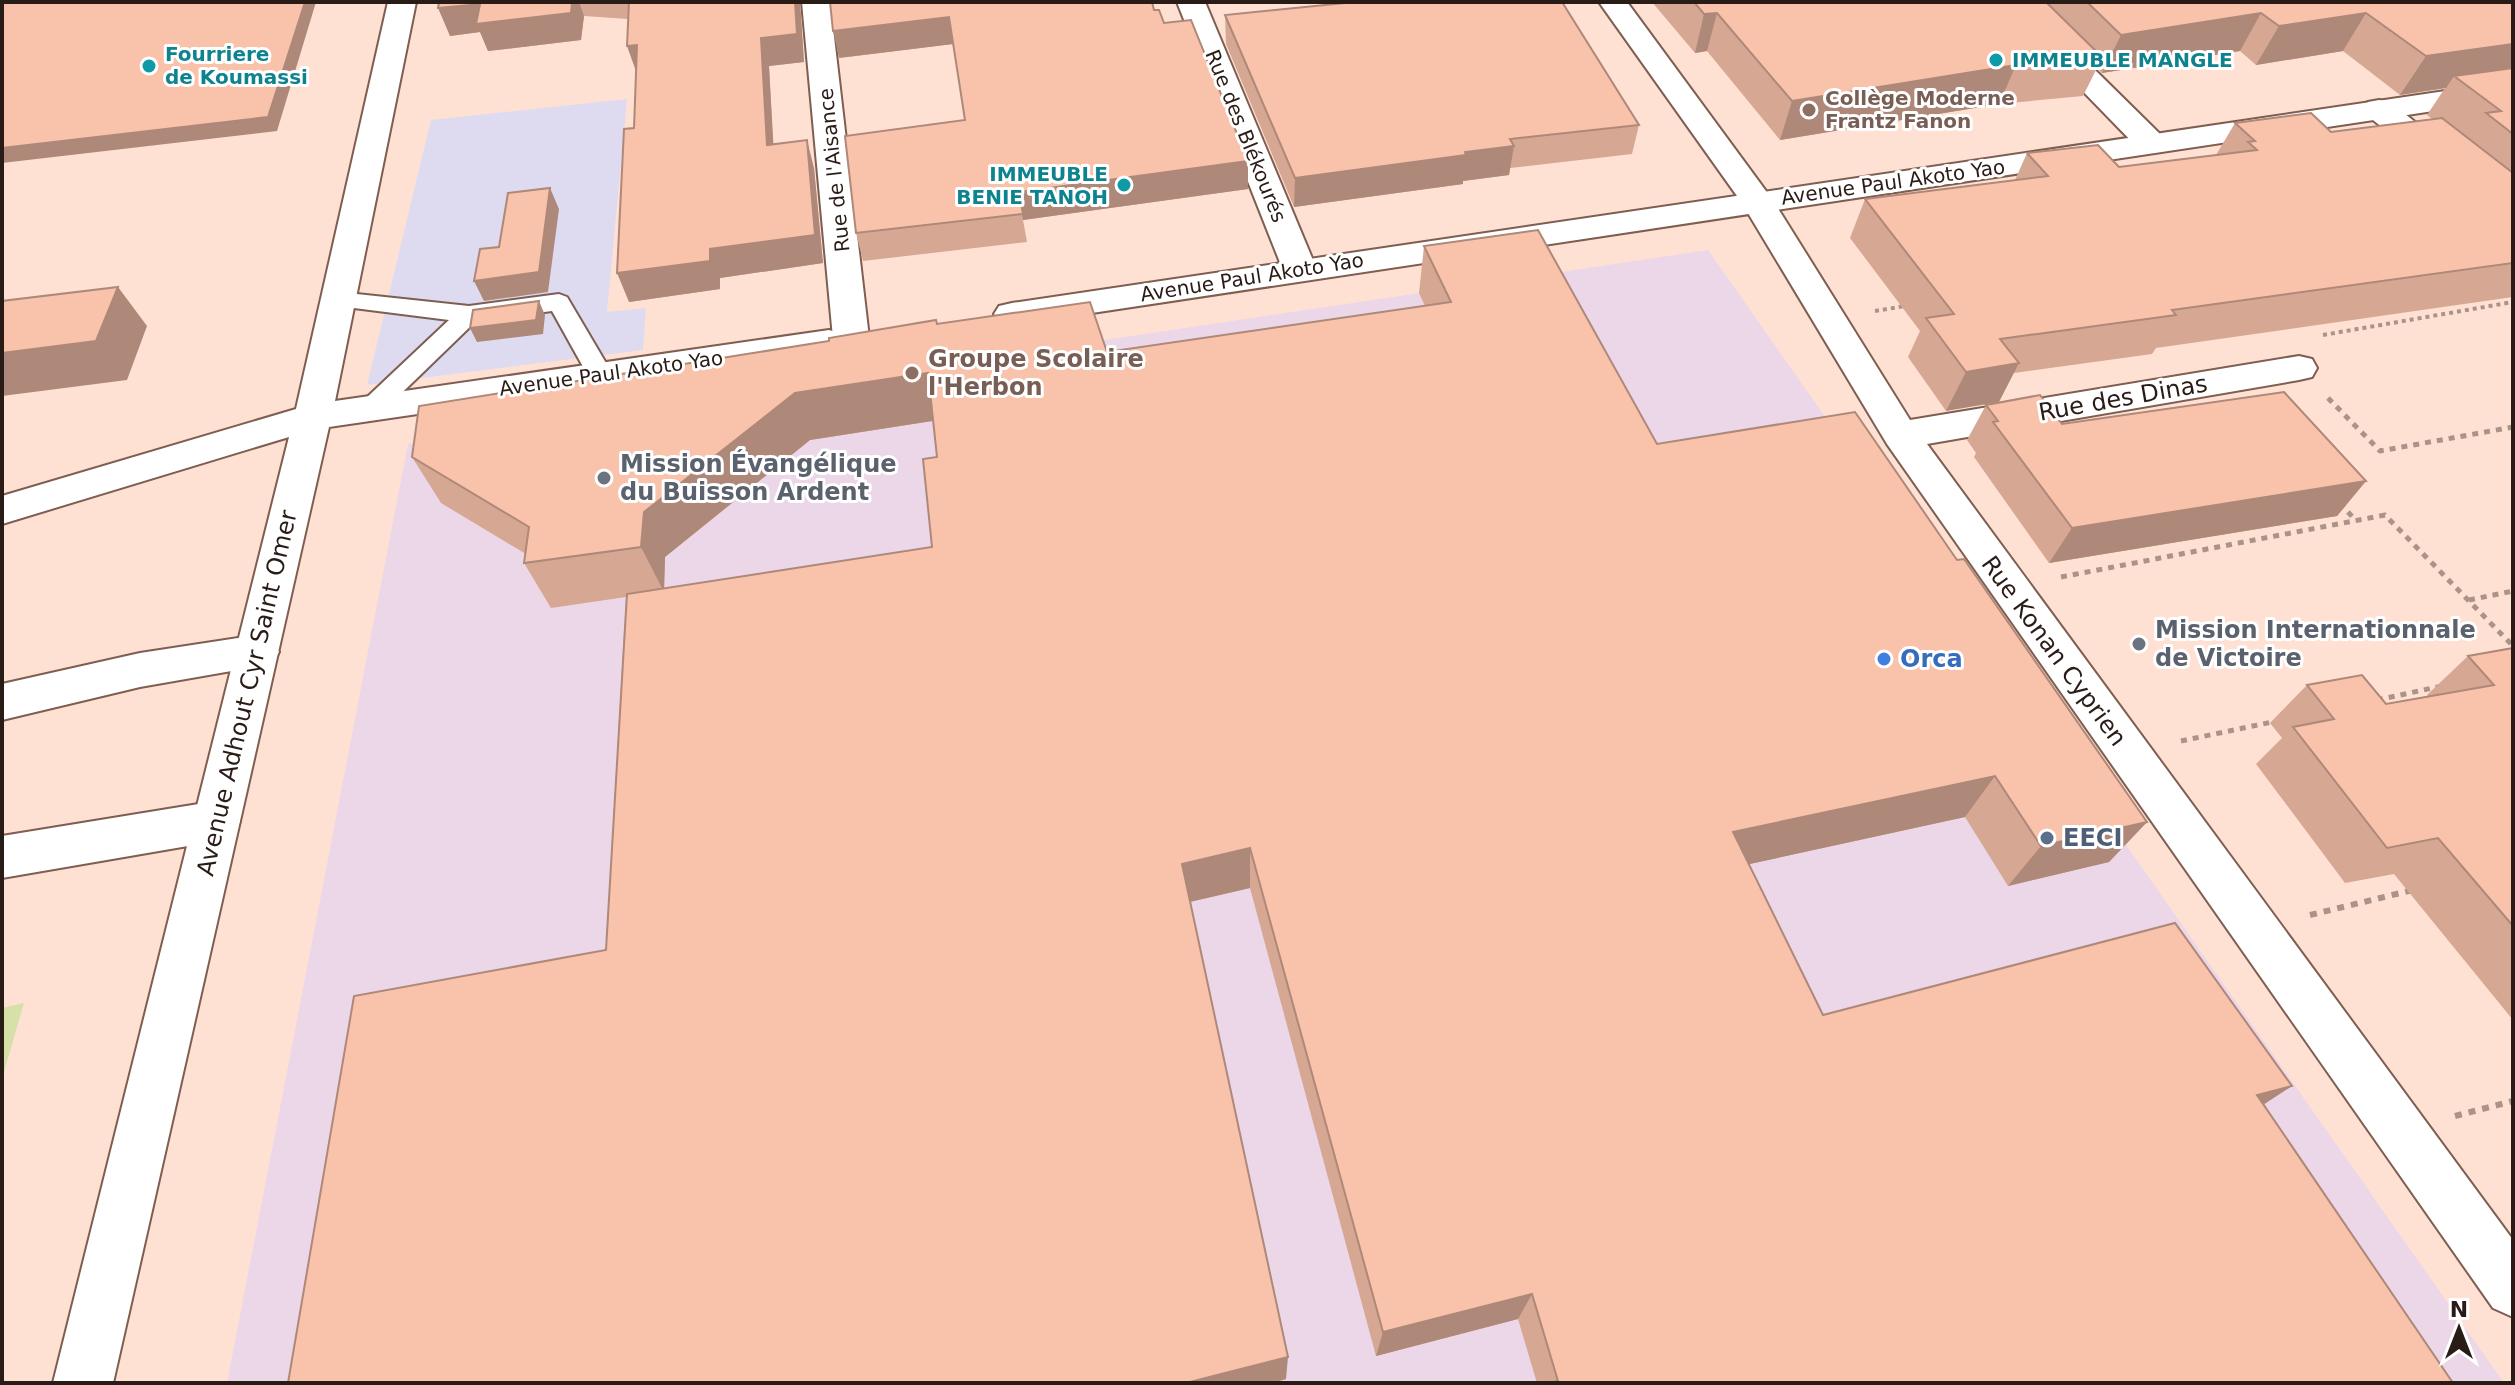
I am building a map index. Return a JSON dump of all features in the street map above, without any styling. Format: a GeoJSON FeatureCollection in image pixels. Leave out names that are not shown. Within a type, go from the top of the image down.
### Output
{"type":"FeatureCollection","features":[{"type":"Feature","properties":{"kind":"street","name":"Avenue Adhout Cyr Saint Omer"},"geometry":{"type":"LineString","coordinates":[[83,1383],[313,417],[402,2]]}},
{"type":"Feature","properties":{"kind":"street","name":"Rue de l'Aisance"},"geometry":{"type":"LineString","coordinates":[[816,2],[867,336]]}},
{"type":"Feature","properties":{"kind":"street","name":"Rue des Blékourés"},"geometry":{"type":"LineString","coordinates":[[1191,2],[1300,270]]}},
{"type":"Feature","properties":{"kind":"street","name":"Rue Konan Cyprien"},"geometry":{"type":"LineString","coordinates":[[1613,2],[1758,202],[1900,435],[2513,1288]]}},
{"type":"Feature","properties":{"kind":"street"},"geometry":{"type":"LineString","coordinates":[[2010,2],[2152,144]]}},
{"type":"Feature","properties":{"kind":"street","name":"Avenue Paul Akoto Yao"},"geometry":{"type":"LineString","coordinates":[[975,320],[2513,90]]}},
{"type":"Feature","properties":{"kind":"street"},"geometry":{"type":"LineString","coordinates":[[2379,109],[2513,216]]}},
{"type":"Feature","properties":{"kind":"street","name":"Avenue Paul Akoto Yao"},"geometry":{"type":"LineString","coordinates":[[2,510],[313,417],[867,336]]}},
{"type":"Feature","properties":{"kind":"street","name":"Rue des Dinas"},"geometry":{"type":"LineString","coordinates":[[1900,435],[2304,353]]}},
{"type":"Feature","properties":{"kind":"street"},"geometry":{"type":"LineString","coordinates":[[2,702],[140,670],[257,652]]}},
{"type":"Feature","properties":{"kind":"street"},"geometry":{"type":"LineString","coordinates":[[2,857],[217,821]]}},
{"type":"Feature","properties":{"kind":"lane"},"geometry":{"type":"LineString","coordinates":[[338,300],[469,314],[559,302],[600,375]]}},
{"type":"Feature","properties":{"kind":"lane"},"geometry":{"type":"LineString","coordinates":[[371,408],[469,314]]}},
{"type":"Feature","properties":{"kind":"path"},"geometry":{"type":"LineString","coordinates":[[2513,302],[2304,353],[2380,451],[2513,427]]}},
{"type":"Feature","properties":{"kind":"path"},"geometry":{"type":"LineString","coordinates":[[1831,318],[1906,306]]}},
{"type":"Feature","properties":{"kind":"path"},"geometry":{"type":"LineString","coordinates":[[2009,587],[2385,515],[2513,646]]}},
{"type":"Feature","properties":{"kind":"path"},"geometry":{"type":"LineString","coordinates":[[2468,600],[2513,591]]}},
{"type":"Feature","properties":{"kind":"path"},"geometry":{"type":"LineString","coordinates":[[2374,700],[2451,684]]}},
{"type":"Feature","properties":{"kind":"path"},"geometry":{"type":"LineString","coordinates":[[2128,753],[2282,720]]}},
{"type":"Feature","properties":{"kind":"path"},"geometry":{"type":"LineString","coordinates":[[2254,928],[2422,888]]}},
{"type":"Feature","properties":{"kind":"shaded area"},"geometry":{"type":"Polygon","coordinates":[[[627,99],[607,312],[646,308],[643,350],[367,385],[431,120],[627,99]]]}},
{"type":"Feature","properties":{"kind":"shaded area"},"geometry":{"type":"Polygon","coordinates":[[[1708,250],[2504,1383],[227,1383],[408,444],[1708,250]]]}},
{"type":"Feature","properties":{"kind":"green space"},"geometry":{"type":"Polygon","coordinates":[[[24,1003],[2,1079],[2,1008],[24,1003]]]}},
{"type":"Feature","properties":{"kind":"building","name":"Fourriere de Koumassi"},"geometry":{"type":"Polygon","coordinates":[[[2,2],[305,2],[268,117],[2,148],[2,2]]]}},
{"type":"Feature","properties":{"kind":"building"},"geometry":{"type":"Polygon","coordinates":[[[439,2],[572,2],[571,13],[476,24],[480,4],[438,8],[439,2]]]}},
{"type":"Feature","properties":{"kind":"building"},"geometry":{"type":"Polygon","coordinates":[[[629,2],[795,2],[797,34],[761,38],[767,145],[807,140],[815,235],[710,249],[710,261],[617,273],[624,129],[634,128],[637,45],[627,46],[629,2]]]}},
{"type":"Feature","properties":{"kind":"building"},"geometry":{"type":"Polygon","coordinates":[[[830,2],[1152,2],[1164,23],[1191,20],[1248,161],[1019,192],[1023,214],[856,233],[845,136],[965,120],[949,17],[833,31],[830,2]]]}},
{"type":"Feature","properties":{"kind":"building"},"geometry":{"type":"Polygon","coordinates":[[[1355,2],[1562,2],[1639,125],[1510,139],[1514,146],[1295,178],[1225,15],[1355,2]]]}},
{"type":"Feature","properties":{"kind":"building"},"geometry":{"type":"Polygon","coordinates":[[[1694,2],[2046,2],[2102,57],[2016,65],[1792,101],[1717,13],[1704,14],[1694,2]]]}},
{"type":"Feature","properties":{"kind":"building"},"geometry":{"type":"Polygon","coordinates":[[[2087,2],[2513,2],[2513,44],[2426,56],[2366,13],[2279,26],[2261,13],[2121,35],[2087,2]]]}},
{"type":"Feature","properties":{"kind":"building"},"geometry":{"type":"Polygon","coordinates":[[[2513,68],[2513,134],[2486,113],[2501,111],[2454,76],[2513,68]]]}},
{"type":"Feature","properties":{"kind":"building"},"geometry":{"type":"Polygon","coordinates":[[[2311,113],[2331,132],[2442,118],[2513,173],[2513,263],[2172,310],[2176,315],[2000,339],[2019,363],[1966,372],[1926,318],[1954,314],[1865,199],[2048,176],[2027,153],[2098,145],[2119,167],[2257,150],[2248,142],[2255,141],[2235,123],[2311,113]]]}},
{"type":"Feature","properties":{"kind":"building"},"geometry":{"type":"Polygon","coordinates":[[[550,188],[539,272],[474,281],[480,249],[499,247],[508,193],[550,188]]]}},
{"type":"Feature","properties":{"kind":"building"},"geometry":{"type":"Polygon","coordinates":[[[1538,230],[1657,444],[1855,412],[1957,560],[1964,559],[2147,822],[2041,846],[1995,776],[1733,832],[1823,1015],[2175,923],[2292,1086],[2257,1095],[2453,1383],[1549,1383],[1558,1381],[1532,1294],[1383,1332],[1250,848],[1182,864],[1288,1357],[1186,1383],[288,1383],[354,996],[606,950],[627,594],[932,547],[923,459],[937,457],[928,373],[795,393],[644,512],[641,547],[524,563],[529,527],[412,457],[419,406],[829,341],[829,338],[936,320],[937,324],[1090,302],[1107,352],[1451,302],[1424,246],[1538,230]]]}},
{"type":"Feature","properties":{"kind":"building"},"geometry":{"type":"Polygon","coordinates":[[[118,287],[96,341],[2,353],[2,301],[118,287]]]}},
{"type":"Feature","properties":{"kind":"building"},"geometry":{"type":"Polygon","coordinates":[[[539,301],[536,320],[470,328],[473,310],[539,301]]]}},
{"type":"Feature","properties":{"kind":"building"},"geometry":{"type":"Polygon","coordinates":[[[2284,392],[2366,481],[2072,528],[1993,422],[1998,421],[1986,405],[2040,395],[2062,424],[2284,392]]]}},
{"type":"Feature","properties":{"kind":"building"},"geometry":{"type":"Polygon","coordinates":[[[2513,648],[2513,926],[2438,838],[2387,848],[2293,727],[2334,719],[2307,685],[2362,675],[2386,704],[2494,685],[2468,656],[2513,648]]]}},
{"type":"Feature","properties":{"kind":"place","name":"IMMEUBLE MANGLE"},"geometry":{"type":"Point","coordinates":[1996,60]}},
{"type":"Feature","properties":{"kind":"place","name":"Fourriere de Koumassi"},"geometry":{"type":"Point","coordinates":[149,66]}},
{"type":"Feature","properties":{"kind":"place","name":"Collège Moderne Frantz Fanon"},"geometry":{"type":"Point","coordinates":[1809,110]}},
{"type":"Feature","properties":{"kind":"place","name":"IMMEUBLE BENIE TANOH"},"geometry":{"type":"Point","coordinates":[1124,185]}},
{"type":"Feature","properties":{"kind":"place","name":"Groupe Scolaire l'Herbon"},"geometry":{"type":"Point","coordinates":[912,373]}},
{"type":"Feature","properties":{"kind":"place","name":"Mission Évangélique du Buisson Ardent"},"geometry":{"type":"Point","coordinates":[604,478]}},
{"type":"Feature","properties":{"kind":"place","name":"Mission Internationnale de Victoire"},"geometry":{"type":"Point","coordinates":[2139,644]}},
{"type":"Feature","properties":{"kind":"place","name":"Orca"},"geometry":{"type":"Point","coordinates":[1884,659]}},
{"type":"Feature","properties":{"kind":"place","name":"EECI"},"geometry":{"type":"Point","coordinates":[2047,838]}}]}
